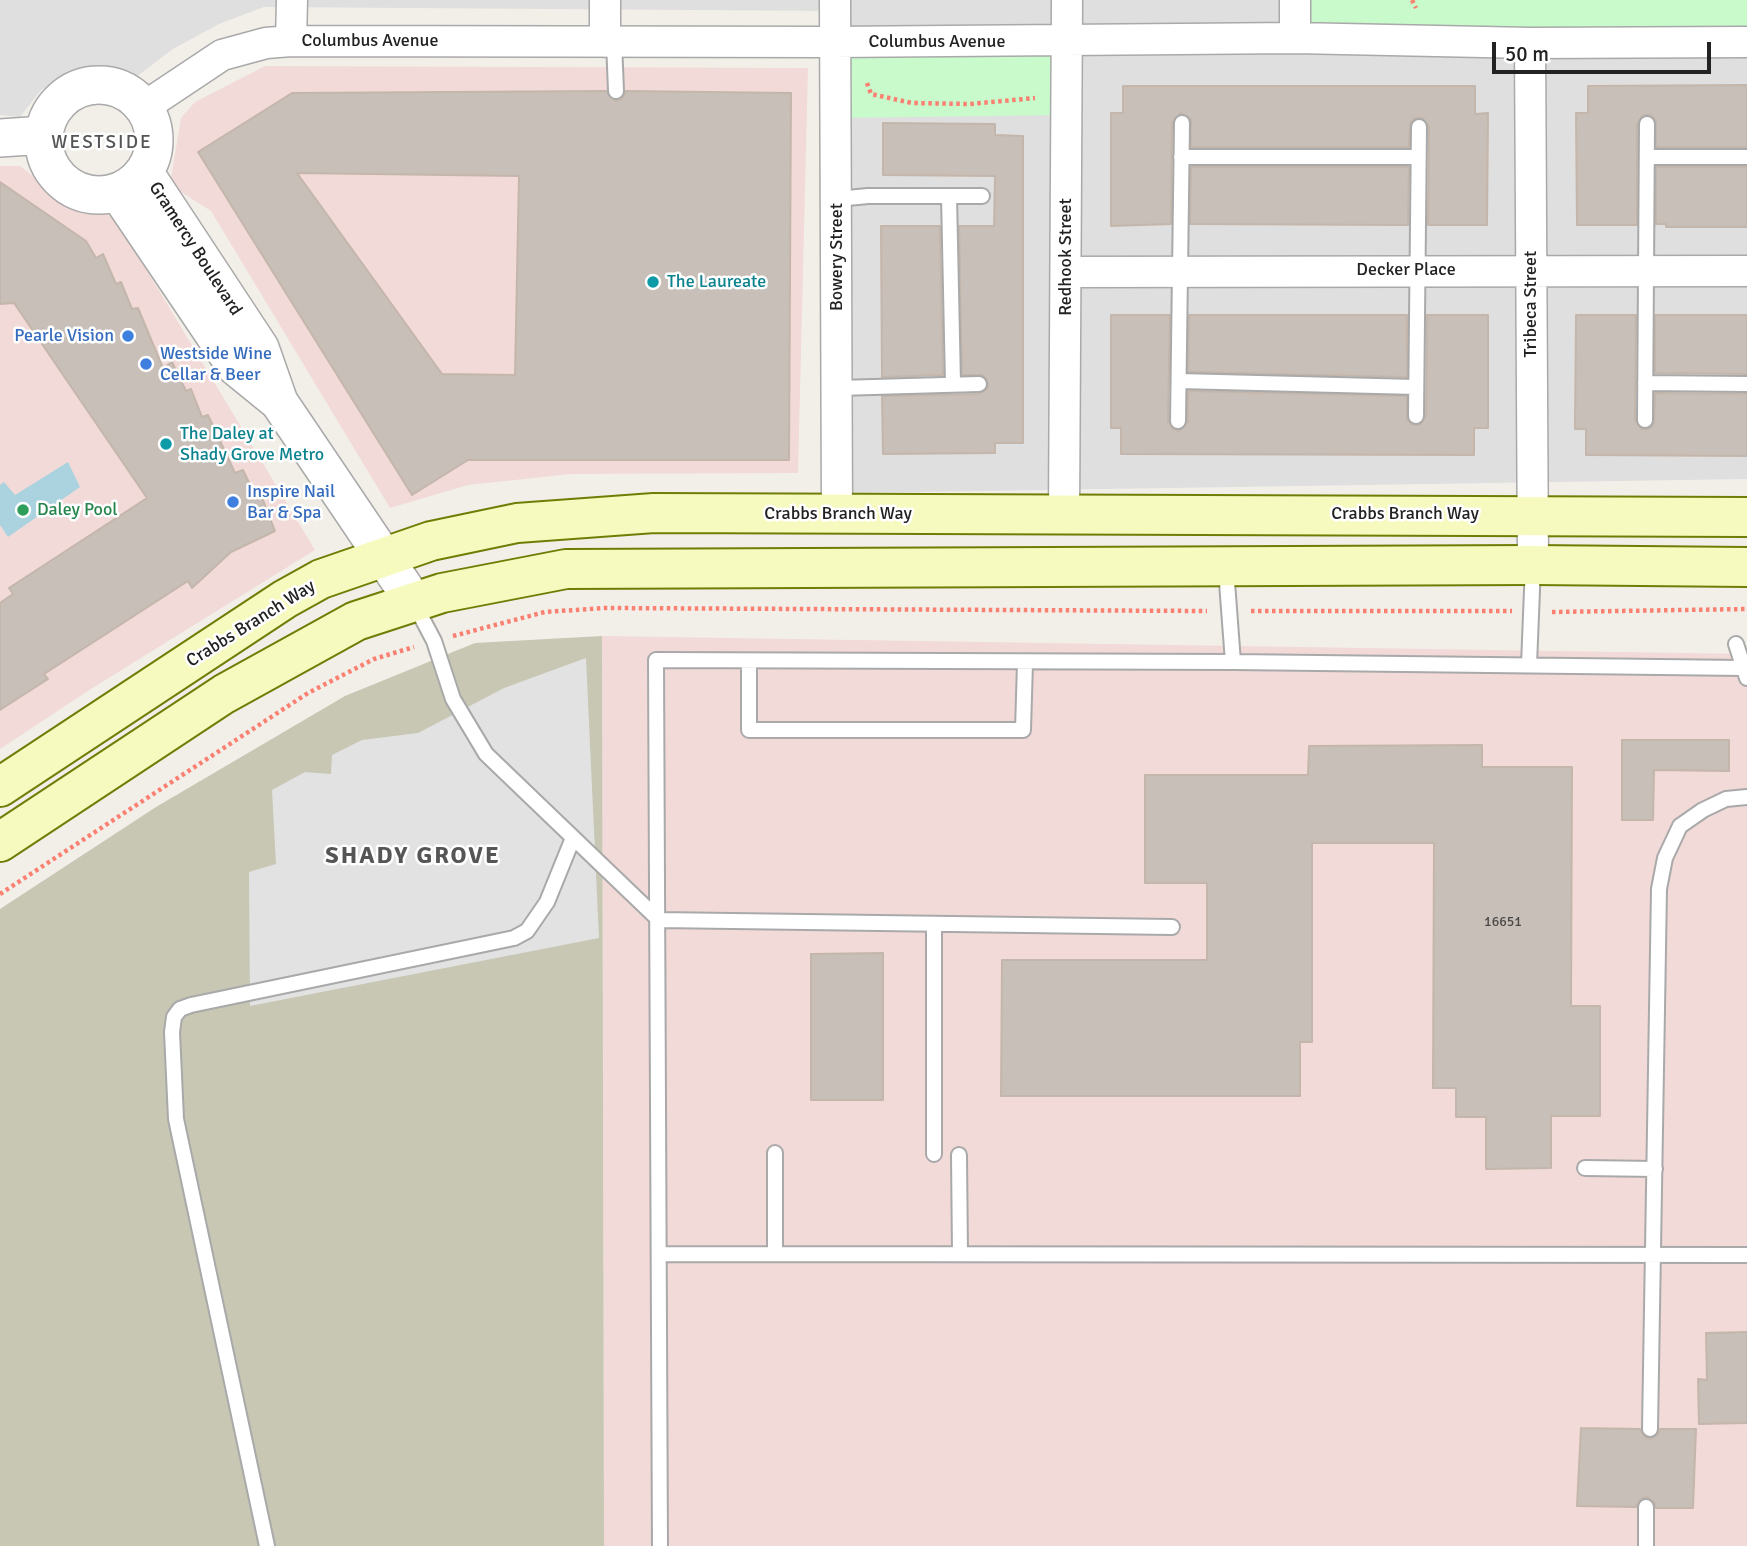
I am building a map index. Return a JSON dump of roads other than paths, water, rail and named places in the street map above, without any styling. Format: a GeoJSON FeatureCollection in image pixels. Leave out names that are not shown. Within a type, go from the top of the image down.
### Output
{"type":"FeatureCollection","features":[{"type":"Feature","properties":{"kind":"main road","name":"Crabbs Branch Way"},"geometry":{"type":"LineString","coordinates":[[0,788],[285,599],[321,579],[431,541],[517,523],[654,513],[1532,514],[1747,517]]}},
{"type":"Feature","properties":{"kind":"main road"},"geometry":{"type":"LineString","coordinates":[[0,842],[224,694],[356,621],[487,582],[566,569],[1226,569],[1532,565],[1747,567]]}},
{"type":"Feature","properties":{"kind":"street"},"geometry":{"type":"LineString","coordinates":[[291,41],[292,0]]}},
{"type":"Feature","properties":{"kind":"street"},"geometry":{"type":"LineString","coordinates":[[605,0],[609,42]]}},
{"type":"Feature","properties":{"kind":"street","name":"Bowery Street"},"geometry":{"type":"LineString","coordinates":[[835,0],[833,43],[837,199],[837,514]]}},
{"type":"Feature","properties":{"kind":"street","name":"Redhook Street"},"geometry":{"type":"LineString","coordinates":[[1064,515],[1067,0]]}},
{"type":"Feature","properties":{"kind":"street"},"geometry":{"type":"LineString","coordinates":[[1294,0],[1296,38]]}},
{"type":"Feature","properties":{"kind":"street","name":"Columbus Avenue"},"geometry":{"type":"LineString","coordinates":[[144,107],[222,55],[266,43],[291,41],[833,43],[1296,38],[1530,43],[1747,43]]}},
{"type":"Feature","properties":{"kind":"street","name":"Tribeca Street"},"geometry":{"type":"LineString","coordinates":[[1530,43],[1532,565]]}},
{"type":"Feature","properties":{"kind":"street"},"geometry":{"type":"LineString","coordinates":[[0,138],[44,135],[54,108],[77,89],[92,85],[121,88],[144,107]]}},
{"type":"Feature","properties":{"kind":"street","name":"Gramercy Boulevard"},"geometry":{"type":"LineString","coordinates":[[44,135],[50,166],[72,188],[103,195],[131,182],[152,157],[155,139],[152,122],[144,107]]}},
{"type":"Feature","properties":{"kind":"street","name":"Gramercy Boulevard"},"geometry":{"type":"LineString","coordinates":[[131,182],[260,348],[279,402],[414,602]]}},
{"type":"Feature","properties":{"kind":"street","name":"Decker Place"},"geometry":{"type":"LineString","coordinates":[[1066,272],[1747,271]]}},
{"type":"Feature","properties":{"kind":"lane"},"geometry":{"type":"LineString","coordinates":[[609,42],[617,91]]}},
{"type":"Feature","properties":{"kind":"lane"},"geometry":{"type":"LineString","coordinates":[[1178,421],[1182,122]]}},
{"type":"Feature","properties":{"kind":"lane"},"geometry":{"type":"LineString","coordinates":[[1645,421],[1647,124]]}},
{"type":"Feature","properties":{"kind":"lane"},"geometry":{"type":"LineString","coordinates":[[1416,416],[1419,127]]}},
{"type":"Feature","properties":{"kind":"lane"},"geometry":{"type":"LineString","coordinates":[[1181,157],[1418,157]]}},
{"type":"Feature","properties":{"kind":"lane"},"geometry":{"type":"LineString","coordinates":[[1647,158],[1747,157]]}},
{"type":"Feature","properties":{"kind":"lane"},"geometry":{"type":"LineString","coordinates":[[949,196],[953,384]]}},
{"type":"Feature","properties":{"kind":"lane"},"geometry":{"type":"LineString","coordinates":[[837,199],[982,196]]}},
{"type":"Feature","properties":{"kind":"lane"},"geometry":{"type":"LineString","coordinates":[[1179,381],[1416,387]]}},
{"type":"Feature","properties":{"kind":"lane"},"geometry":{"type":"LineString","coordinates":[[1646,383],[1747,384]]}},
{"type":"Feature","properties":{"kind":"lane"},"geometry":{"type":"LineString","coordinates":[[838,388],[979,384]]}},
{"type":"Feature","properties":{"kind":"lane"},"geometry":{"type":"LineString","coordinates":[[1529,665],[1532,565]]}},
{"type":"Feature","properties":{"kind":"lane"},"geometry":{"type":"LineString","coordinates":[[1226,569],[1233,662]]}},
{"type":"Feature","properties":{"kind":"lane"},"geometry":{"type":"LineString","coordinates":[[414,602],[434,641],[453,699],[486,754],[659,920],[1172,927]]}},
{"type":"Feature","properties":{"kind":"lane"},"geometry":{"type":"LineString","coordinates":[[660,1546],[656,660],[1529,665],[1745,673],[1736,644]]}},
{"type":"Feature","properties":{"kind":"lane"},"geometry":{"type":"LineString","coordinates":[[749,661],[749,730],[1023,730],[1026,663]]}},
{"type":"Feature","properties":{"kind":"lane"},"geometry":{"type":"LineString","coordinates":[[1650,1429],[1659,889],[1665,858],[1679,826],[1726,799],[1747,797]]}},
{"type":"Feature","properties":{"kind":"lane"},"geometry":{"type":"LineString","coordinates":[[267,1546],[176,1119],[172,1032],[174,1017],[180,1009],[191,1005],[514,938],[527,931],[542,910],[573,838]]}},
{"type":"Feature","properties":{"kind":"lane"},"geometry":{"type":"LineString","coordinates":[[934,924],[934,1154]]}},
{"type":"Feature","properties":{"kind":"lane"},"geometry":{"type":"LineString","coordinates":[[775,1153],[775,1254]]}},
{"type":"Feature","properties":{"kind":"lane"},"geometry":{"type":"LineString","coordinates":[[959,1154],[960,1254]]}},
{"type":"Feature","properties":{"kind":"lane"},"geometry":{"type":"LineString","coordinates":[[1585,1168],[1655,1169]]}},
{"type":"Feature","properties":{"kind":"lane"},"geometry":{"type":"LineString","coordinates":[[660,1254],[1747,1255]]}},
{"type":"Feature","properties":{"kind":"lane"},"geometry":{"type":"LineString","coordinates":[[1646,1546],[1647,1507]]}},
{"type":"Feature","properties":{"kind":"water","name":"Daley Pool"},"geometry":{"type":"Polygon","coordinates":[[[68,462],[80,487],[8,537],[0,525],[0,485],[4,482],[15,495],[68,462]]]}},
{"type":"Feature","properties":{"kind":"place","name":"The Laureate"},"geometry":{"type":"Point","coordinates":[653,282]}},
{"type":"Feature","properties":{"kind":"place","name":"Pearle Vision"},"geometry":{"type":"Point","coordinates":[128,336]}},
{"type":"Feature","properties":{"kind":"place","name":"Westside Wine Cellar & Beer"},"geometry":{"type":"Point","coordinates":[146,364]}},
{"type":"Feature","properties":{"kind":"place","name":"The Daley at Shady Grove Metro"},"geometry":{"type":"Point","coordinates":[166,444]}},
{"type":"Feature","properties":{"kind":"place","name":"Inspire Nail Bar & Spa"},"geometry":{"type":"Point","coordinates":[233,502]}},
{"type":"Feature","properties":{"kind":"place","name":"Daley Pool"},"geometry":{"type":"Point","coordinates":[23,510]}},
{"type":"Feature","properties":{"kind":"district","name":"WESTSIDE"},"geometry":{"type":"Point","coordinates":[102,143]}},
{"type":"Feature","properties":{"kind":"district","name":"SHADY GROVE"},"geometry":{"type":"Point","coordinates":[413,857]}}]}
